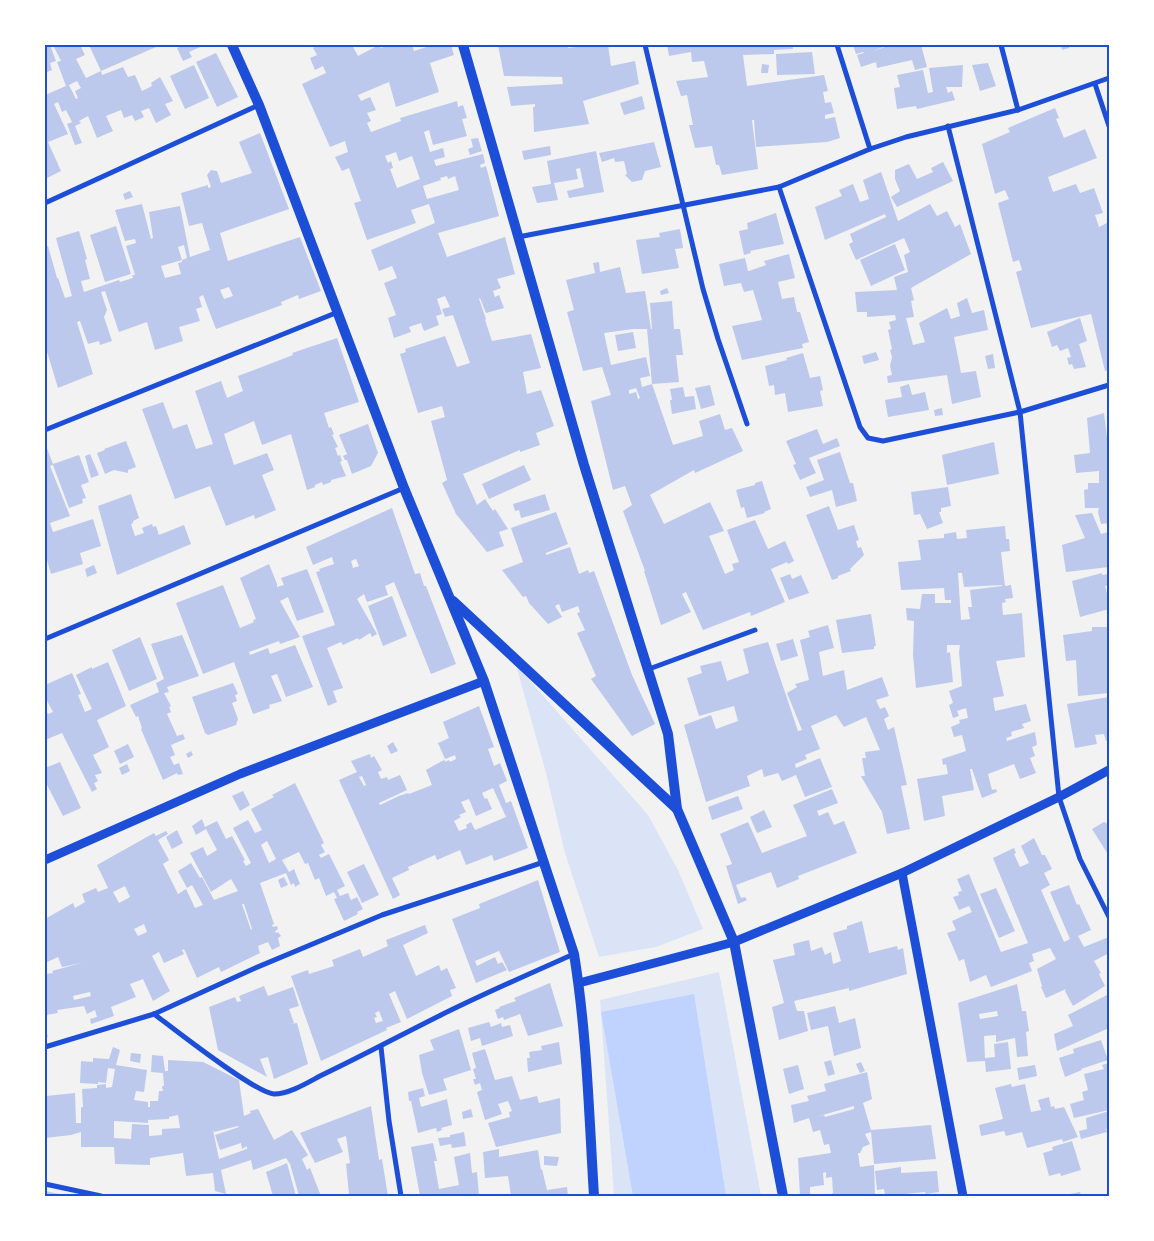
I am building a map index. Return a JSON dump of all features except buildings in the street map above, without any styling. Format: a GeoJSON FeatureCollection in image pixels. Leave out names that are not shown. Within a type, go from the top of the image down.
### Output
{"type":"FeatureCollection","features":[{"type":"Feature","properties":{"kind":"main road"},"geometry":{"type":"LineString","coordinates":[[232,45],[259,105],[404,488],[484,681],[574,954],[579,983],[586,1062],[594,1196]]}},
{"type":"Feature","properties":{"kind":"main road"},"geometry":{"type":"LineString","coordinates":[[463,45],[584,465],[668,734],[677,809],[734,942],[783,1196]]}},
{"type":"Feature","properties":{"kind":"main road"},"geometry":{"type":"LineString","coordinates":[[448,597],[677,809]]}},
{"type":"Feature","properties":{"kind":"street"},"geometry":{"type":"LineString","coordinates":[[645,45],[703,289],[747,424]]}},
{"type":"Feature","properties":{"kind":"street"},"geometry":{"type":"LineString","coordinates":[[837,45],[870,149]]}},
{"type":"Feature","properties":{"kind":"street"},"geometry":{"type":"LineString","coordinates":[[1001,45],[1018,110]]}},
{"type":"Feature","properties":{"kind":"street"},"geometry":{"type":"LineString","coordinates":[[518,238],[683,204],[778,187],[906,136],[1018,110],[1109,78]]}},
{"type":"Feature","properties":{"kind":"street"},"geometry":{"type":"LineString","coordinates":[[1095,84],[1109,126]]}},
{"type":"Feature","properties":{"kind":"street"},"geometry":{"type":"LineString","coordinates":[[45,203],[259,105]]}},
{"type":"Feature","properties":{"kind":"street"},"geometry":{"type":"LineString","coordinates":[[948,126],[1020,412],[1059,797],[1080,859],[1109,917]]}},
{"type":"Feature","properties":{"kind":"street"},"geometry":{"type":"LineString","coordinates":[[778,187],[860,427],[868,438],[883,441],[1020,412],[1109,384]]}},
{"type":"Feature","properties":{"kind":"street"},"geometry":{"type":"LineString","coordinates":[[45,430],[338,312]]}},
{"type":"Feature","properties":{"kind":"street"},"geometry":{"type":"LineString","coordinates":[[45,639],[404,488]]}},
{"type":"Feature","properties":{"kind":"street"},"geometry":{"type":"LineString","coordinates":[[649,669],[755,630]]}},
{"type":"Feature","properties":{"kind":"street"},"geometry":{"type":"LineString","coordinates":[[45,860],[240,774],[484,681]]}},
{"type":"Feature","properties":{"kind":"street"},"geometry":{"type":"LineString","coordinates":[[579,983],[734,942],[902,873],[1059,797],[1109,770]]}},
{"type":"Feature","properties":{"kind":"street"},"geometry":{"type":"LineString","coordinates":[[45,1047],[154,1014],[382,915],[544,862]]}},
{"type":"Feature","properties":{"kind":"street"},"geometry":{"type":"LineString","coordinates":[[902,873],[963,1196]]}},
{"type":"Feature","properties":{"kind":"street"},"geometry":{"type":"LineString","coordinates":[[154,1014],[194,1044],[265,1092],[276,1094],[295,1088],[381,1047],[438,1016],[574,954]]}},
{"type":"Feature","properties":{"kind":"street"},"geometry":{"type":"LineString","coordinates":[[381,1047],[389,1121],[401,1196]]}},
{"type":"Feature","properties":{"kind":"street"},"geometry":{"type":"LineString","coordinates":[[45,1184],[101,1196]]}},
{"type":"Feature","properties":{"kind":"shaded area"},"geometry":{"type":"Polygon","coordinates":[[[516,665],[648,815],[678,870],[703,929],[656,947],[599,957],[565,853],[546,773],[516,665]]]}},
{"type":"Feature","properties":{"kind":"shaded area"},"geometry":{"type":"Polygon","coordinates":[[[719,972],[761,1196],[614,1196],[600,1000],[719,972]]]}},
{"type":"Feature","properties":{"kind":"water"},"geometry":{"type":"Polygon","coordinates":[[[694,994],[726,1196],[633,1196],[601,1012],[694,994]]]}}]}
